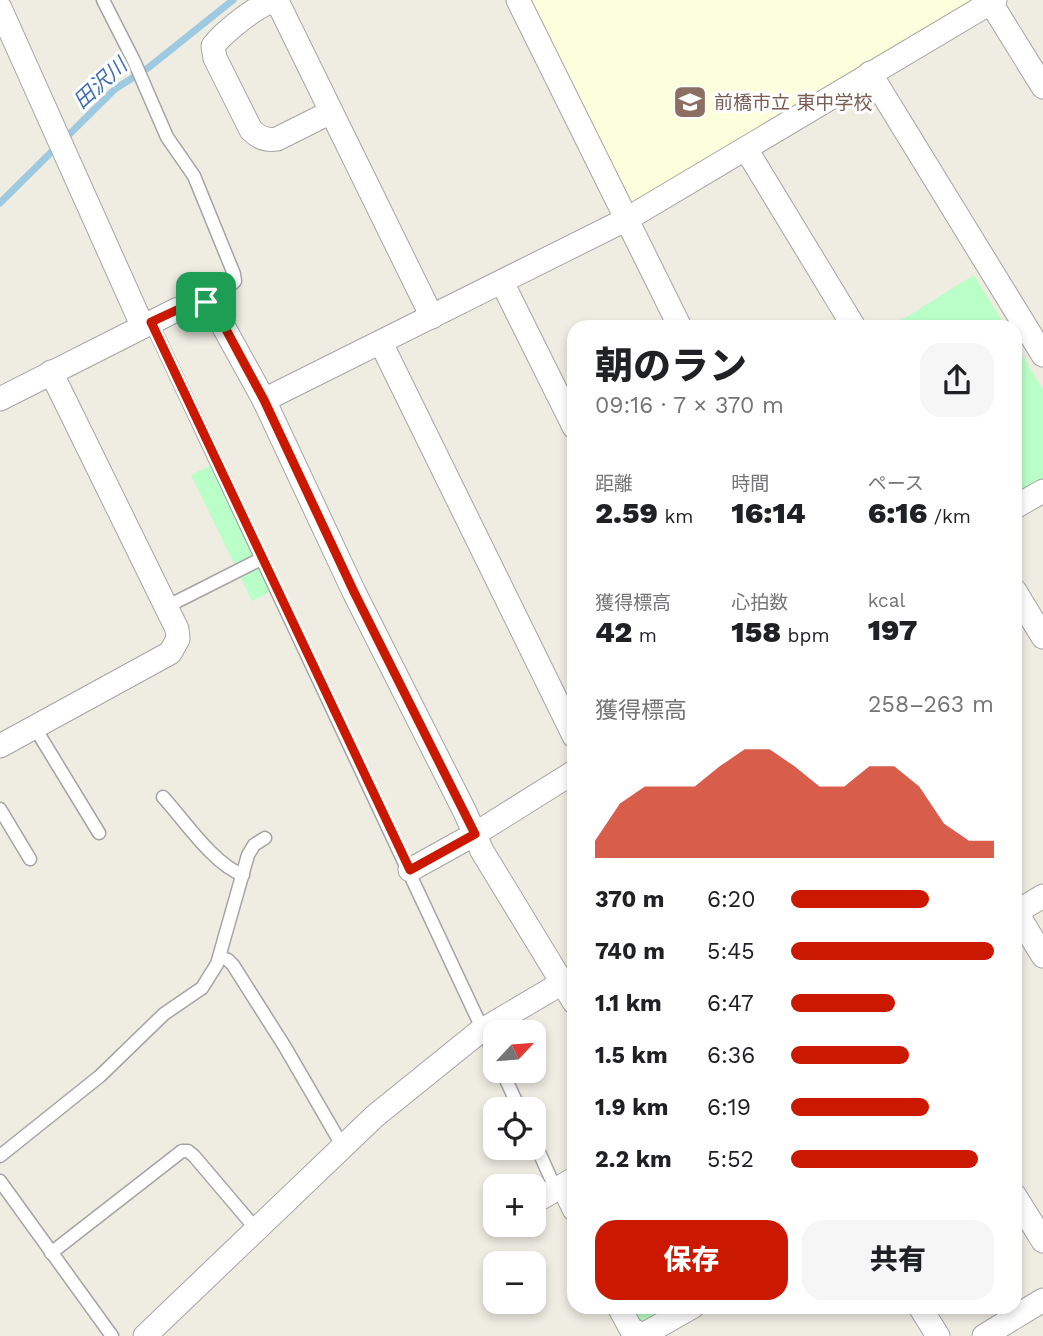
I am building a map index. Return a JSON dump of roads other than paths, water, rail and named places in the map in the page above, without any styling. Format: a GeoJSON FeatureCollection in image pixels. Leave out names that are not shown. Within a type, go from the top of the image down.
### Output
{"type":"FeatureCollection","features":[{"type":"Feature","properties":{"kind":"street"},"geometry":{"type":"LineString","coordinates":[[518,0],[677,320]]}},
{"type":"Feature","properties":{"kind":"street"},"geometry":{"type":"LineString","coordinates":[[331,112],[277,139],[269,140],[256,135],[215,58],[212,46],[221,36],[265,4],[276,1],[331,112],[432,317]]}},
{"type":"Feature","properties":{"kind":"street"},"geometry":{"type":"LineString","coordinates":[[264,400],[627,219],[993,1],[1043,87]]}},
{"type":"Feature","properties":{"kind":"street"},"geometry":{"type":"LineString","coordinates":[[1,15],[146,323]]}},
{"type":"Feature","properties":{"kind":"street"},"geometry":{"type":"LineString","coordinates":[[870,73],[1022,320]]}},
{"type":"Feature","properties":{"kind":"street"},"geometry":{"type":"LineString","coordinates":[[746,149],[850,320]]}},
{"type":"Feature","properties":{"kind":"street"},"geometry":{"type":"LineString","coordinates":[[502,282],[567,413]]}},
{"type":"Feature","properties":{"kind":"street"},"geometry":{"type":"LineString","coordinates":[[0,399],[146,323],[192,303],[206,302],[215,309],[264,400],[354,592],[482,851],[567,990]]}},
{"type":"Feature","properties":{"kind":"street"},"geometry":{"type":"LineString","coordinates":[[1022,321],[1043,355]]}},
{"type":"Feature","properties":{"kind":"street"},"geometry":{"type":"LineString","coordinates":[[381,343],[567,722]]}},
{"type":"Feature","properties":{"kind":"street"},"geometry":{"type":"LineString","coordinates":[[0,747],[170,653],[178,639],[177,629],[51,372]]}},
{"type":"Feature","properties":{"kind":"street"},"geometry":{"type":"LineString","coordinates":[[1022,504],[1043,491]]}},
{"type":"Feature","properties":{"kind":"street"},"geometry":{"type":"LineString","coordinates":[[1022,602],[1043,637]]}},
{"type":"Feature","properties":{"kind":"street"},"geometry":{"type":"LineString","coordinates":[[410,870],[475,834],[567,776]]}},
{"type":"Feature","properties":{"kind":"street"},"geometry":{"type":"LineString","coordinates":[[1022,908],[1043,896]]}},
{"type":"Feature","properties":{"kind":"street"},"geometry":{"type":"LineString","coordinates":[[1022,923],[1043,956]]}},
{"type":"Feature","properties":{"kind":"street"},"geometry":{"type":"LineString","coordinates":[[504,1020],[567,992]]}},
{"type":"Feature","properties":{"kind":"street"},"geometry":{"type":"LineString","coordinates":[[145,1336],[375,1116],[483,1029]]}},
{"type":"Feature","properties":{"kind":"street"},"geometry":{"type":"LineString","coordinates":[[546,1195],[565,1185]]}},
{"type":"Feature","properties":{"kind":"street"},"geometry":{"type":"LineString","coordinates":[[1022,1207],[1043,1241]]}},
{"type":"Feature","properties":{"kind":"street"},"geometry":{"type":"LineString","coordinates":[[1022,1313],[1043,1300]]}},
{"type":"Feature","properties":{"kind":"street"},"geometry":{"type":"LineString","coordinates":[[623,1314],[631,1329],[636,1334],[643,1335],[680,1314]]}},
{"type":"Feature","properties":{"kind":"street"},"geometry":{"type":"LineString","coordinates":[[924,1314],[938,1336]]}},
{"type":"Feature","properties":{"kind":"street"},"geometry":{"type":"LineString","coordinates":[[984,1336],[1020,1314]]}},
{"type":"Feature","properties":{"kind":"lane"},"geometry":{"type":"LineString","coordinates":[[103,0],[134,61],[167,137],[194,176],[234,274],[235,281],[232,285],[212,293],[206,302]]}},
{"type":"Feature","properties":{"kind":"lane"},"geometry":{"type":"LineString","coordinates":[[146,323],[212,448],[261,559],[483,1029]]}},
{"type":"Feature","properties":{"kind":"lane"},"geometry":{"type":"LineString","coordinates":[[166,607],[261,559]]}},
{"type":"Feature","properties":{"kind":"lane"},"geometry":{"type":"LineString","coordinates":[[35,728],[99,833]]}},
{"type":"Feature","properties":{"kind":"lane"},"geometry":{"type":"LineString","coordinates":[[163,797],[212,852],[232,871],[243,875]]}},
{"type":"Feature","properties":{"kind":"lane"},"geometry":{"type":"LineString","coordinates":[[0,809],[30,859]]}},
{"type":"Feature","properties":{"kind":"lane"},"geometry":{"type":"LineString","coordinates":[[0,1156],[100,1076],[164,1014],[202,988],[220,957],[254,845],[265,838]]}},
{"type":"Feature","properties":{"kind":"lane"},"geometry":{"type":"LineString","coordinates":[[220,957],[233,965],[285,1047],[342,1147]]}},
{"type":"Feature","properties":{"kind":"lane"},"geometry":{"type":"LineString","coordinates":[[51,1253],[182,1151],[188,1151],[194,1156],[256,1228]]}},
{"type":"Feature","properties":{"kind":"lane"},"geometry":{"type":"LineString","coordinates":[[546,1158],[565,1185]]}},
{"type":"Feature","properties":{"kind":"lane"},"geometry":{"type":"LineString","coordinates":[[0,1181],[112,1336]]}},
{"type":"Feature","properties":{"kind":"waterway","name":"田沢川"},"geometry":{"type":"LineString","coordinates":[[0,203],[115,89],[148,68],[233,0]]}},
{"type":"Feature","properties":{"kind":"place","name":"前橋市立 東中学校"},"geometry":{"type":"Point","coordinates":[690,102]}}]}
